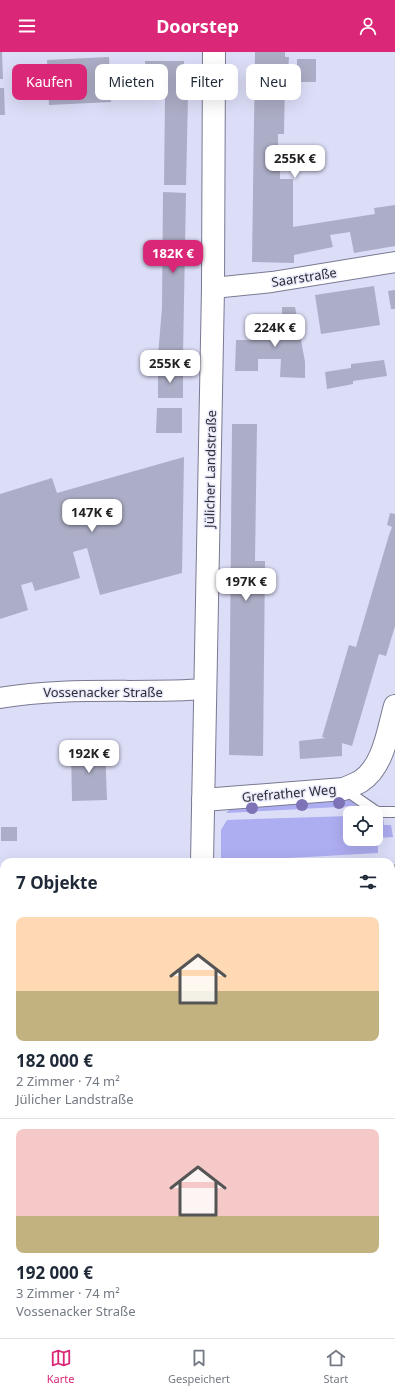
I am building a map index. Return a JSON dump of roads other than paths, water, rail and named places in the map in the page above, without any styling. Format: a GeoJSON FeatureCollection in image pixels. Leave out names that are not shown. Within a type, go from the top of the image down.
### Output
{"type":"FeatureCollection","features":[{"type":"Feature","properties":{"kind":"main road","name":"Jülicher Landstraße"},"geometry":{"type":"LineString","coordinates":[[202,858],[213,288],[214,52]]}},
{"type":"Feature","properties":{"kind":"main road","name":"Grefrather Weg"},"geometry":{"type":"LineString","coordinates":[[203,800],[344,789],[362,781],[372,770],[380,757],[395,706]]}},
{"type":"Feature","properties":{"kind":"street","name":"Saarstraße"},"geometry":{"type":"LineString","coordinates":[[213,288],[272,282],[395,262]]}},
{"type":"Feature","properties":{"kind":"street","name":"Vossenacker Straße"},"geometry":{"type":"LineString","coordinates":[[0,698],[28,693],[96,690],[169,692],[206,689]]}},
{"type":"Feature","properties":{"kind":"lane"},"geometry":{"type":"LineString","coordinates":[[344,789],[377,812],[395,812]]}}]}
